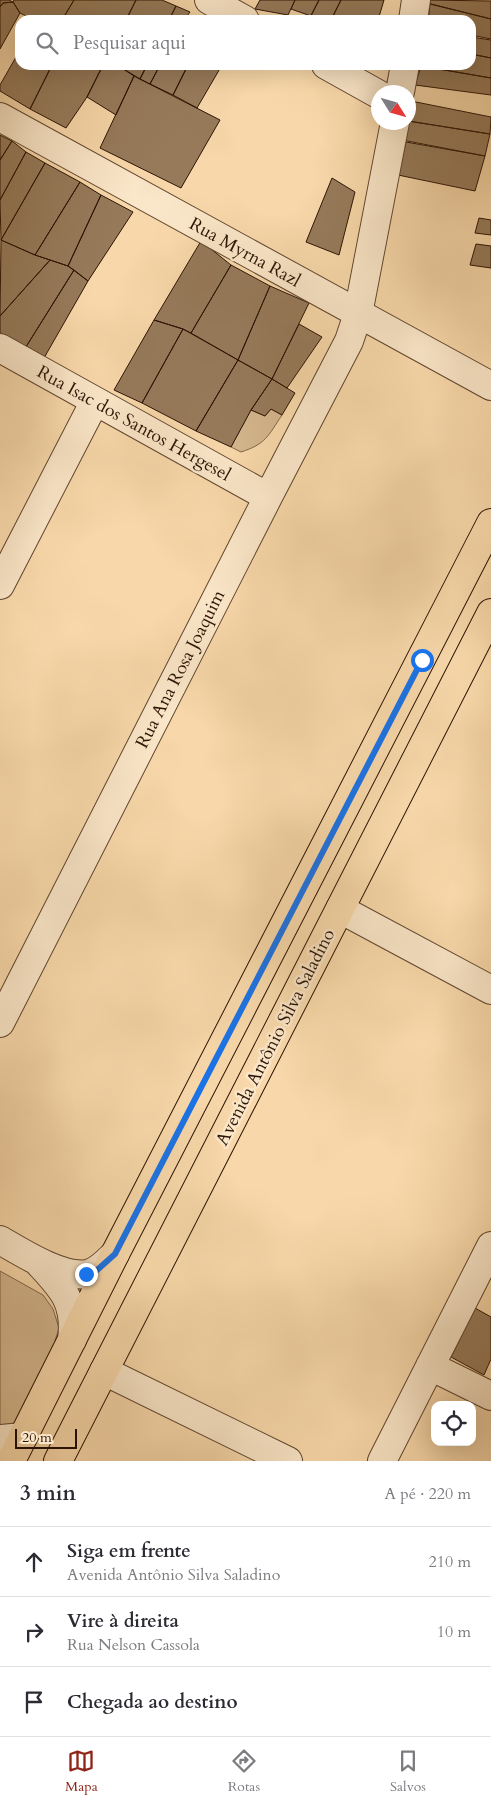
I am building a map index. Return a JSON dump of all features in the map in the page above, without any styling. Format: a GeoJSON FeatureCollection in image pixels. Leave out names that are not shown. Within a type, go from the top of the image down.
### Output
{"type":"FeatureCollection","features":[{"type":"Feature","properties":{"kind":"main road"},"geometry":{"type":"LineString","coordinates":[[11,1461],[11,1438],[72,1340],[491,522]]}},
{"type":"Feature","properties":{"kind":"main road","name":"Avenida Antônio Silva Saladino"},"geometry":{"type":"LineString","coordinates":[[58,1461],[491,613]]}},
{"type":"Feature","properties":{"kind":"street"},"geometry":{"type":"LineString","coordinates":[[209,0],[236,15]]}},
{"type":"Feature","properties":{"kind":"street"},"geometry":{"type":"LineString","coordinates":[[414,15],[416,0]]}},
{"type":"Feature","properties":{"kind":"street"},"geometry":{"type":"LineString","coordinates":[[335,70],[371,90]]}},
{"type":"Feature","properties":{"kind":"street"},"geometry":{"type":"LineString","coordinates":[[401,85],[404,70]]}},
{"type":"Feature","properties":{"kind":"street","name":"Rua Myrna Razl"},"geometry":{"type":"LineString","coordinates":[[0,117],[491,386]]}},
{"type":"Feature","properties":{"kind":"street","name":"Rua Ana Rosa Joaquim"},"geometry":{"type":"LineString","coordinates":[[0,1023],[349,341],[358,314],[393,130]]}},
{"type":"Feature","properties":{"kind":"street","name":"Rua Isac dos Santos Hergesel"},"geometry":{"type":"LineString","coordinates":[[0,348],[268,497]]}},
{"type":"Feature","properties":{"kind":"street"},"geometry":{"type":"LineString","coordinates":[[0,585],[95,401]]}},
{"type":"Feature","properties":{"kind":"street"},"geometry":{"type":"LineString","coordinates":[[340,910],[491,990]]}},
{"type":"Feature","properties":{"kind":"street"},"geometry":{"type":"LineString","coordinates":[[0,1240],[37,1261],[61,1271],[86,1274],[96,1271],[115,1254]]}},
{"type":"Feature","properties":{"kind":"street"},"geometry":{"type":"LineString","coordinates":[[382,1461],[491,1246]]}},
{"type":"Feature","properties":{"kind":"street"},"geometry":{"type":"LineString","coordinates":[[37,1261],[65,1294],[74,1324],[72,1340]]}},
{"type":"Feature","properties":{"kind":"street"},"geometry":{"type":"LineString","coordinates":[[430,1366],[491,1396]]}},
{"type":"Feature","properties":{"kind":"street"},"geometry":{"type":"LineString","coordinates":[[104,1371],[288,1461]]}},
{"type":"Feature","properties":{"kind":"shaded area"},"geometry":{"type":"Polygon","coordinates":[[[271,409],[282,415],[266,438],[256,446],[241,452],[231,447],[251,410],[265,416],[271,409]]]}},
{"type":"Feature","properties":{"kind":"shaded area"},"geometry":{"type":"Polygon","coordinates":[[[0,1271],[43,1295],[53,1309],[59,1328],[54,1344],[16,1425],[0,1426],[0,1271]]]}},
{"type":"Feature","properties":{"kind":"building"},"geometry":{"type":"Polygon","coordinates":[[[0,0],[13,2],[3,3],[0,7],[0,0]]]}},
{"type":"Feature","properties":{"kind":"building"},"geometry":{"type":"Polygon","coordinates":[[[14,0],[74,0],[65,15],[24,15],[20,13],[13,2],[14,0]]]}},
{"type":"Feature","properties":{"kind":"building"},"geometry":{"type":"Polygon","coordinates":[[[74,0],[136,0],[128,15],[65,15],[74,0]]]}},
{"type":"Feature","properties":{"kind":"building"},"geometry":{"type":"Polygon","coordinates":[[[136,0],[162,0],[176,6],[172,15],[128,15],[136,0]]]}},
{"type":"Feature","properties":{"kind":"building"},"geometry":{"type":"Polygon","coordinates":[[[260,0],[295,0],[288,15],[255,9],[260,0]]]}},
{"type":"Feature","properties":{"kind":"building"},"geometry":{"type":"Polygon","coordinates":[[[295,0],[319,0],[312,15],[291,9],[295,0]]]}},
{"type":"Feature","properties":{"kind":"building"},"geometry":{"type":"Polygon","coordinates":[[[319,0],[341,0],[334,15],[311,15],[319,0]]]}},
{"type":"Feature","properties":{"kind":"building"},"geometry":{"type":"Polygon","coordinates":[[[341,0],[384,0],[380,15],[334,15],[341,0]]]}},
{"type":"Feature","properties":{"kind":"building"},"geometry":{"type":"Polygon","coordinates":[[[428,0],[491,1],[491,19],[476,15],[427,3],[428,0]]]}},
{"type":"Feature","properties":{"kind":"building"},"geometry":{"type":"Polygon","coordinates":[[[13,2],[20,13],[15,15],[15,22],[0,49],[0,7],[3,3],[13,2]]]}},
{"type":"Feature","properties":{"kind":"building"},"geometry":{"type":"Polygon","coordinates":[[[430,4],[475,15],[429,15],[430,4]]]}},
{"type":"Feature","properties":{"kind":"building"},"geometry":{"type":"Polygon","coordinates":[[[176,6],[190,12],[188,15],[172,15],[176,6]]]}},
{"type":"Feature","properties":{"kind":"building"},"geometry":{"type":"Polygon","coordinates":[[[476,15],[491,19],[491,39],[476,36],[476,15]]]}},
{"type":"Feature","properties":{"kind":"building"},"geometry":{"type":"Polygon","coordinates":[[[476,38],[491,40],[491,58],[476,55],[476,38]]]}},
{"type":"Feature","properties":{"kind":"building"},"geometry":{"type":"Polygon","coordinates":[[[476,55],[491,58],[491,78],[444,70],[476,70],[476,55]]]}},
{"type":"Feature","properties":{"kind":"building"},"geometry":{"type":"Polygon","coordinates":[[[15,59],[15,70],[50,70],[30,109],[0,91],[0,85],[15,59]]]}},
{"type":"Feature","properties":{"kind":"building"},"geometry":{"type":"Polygon","coordinates":[[[50,70],[100,70],[87,97],[66,128],[30,109],[50,70]]]}},
{"type":"Feature","properties":{"kind":"building"},"geometry":{"type":"Polygon","coordinates":[[[100,70],[125,70],[134,76],[116,115],[87,97],[100,70]]]}},
{"type":"Feature","properties":{"kind":"building"},"geometry":{"type":"Polygon","coordinates":[[[125,70],[144,70],[140,79],[125,70]]]}},
{"type":"Feature","properties":{"kind":"building"},"geometry":{"type":"Polygon","coordinates":[[[144,70],[157,70],[150,84],[140,79],[144,70]]]}},
{"type":"Feature","properties":{"kind":"building"},"geometry":{"type":"Polygon","coordinates":[[[157,70],[186,70],[173,95],[150,84],[157,70]]]}},
{"type":"Feature","properties":{"kind":"building"},"geometry":{"type":"Polygon","coordinates":[[[186,70],[219,70],[197,108],[173,95],[186,70]]]}},
{"type":"Feature","properties":{"kind":"building"},"geometry":{"type":"Polygon","coordinates":[[[420,70],[444,70],[491,78],[491,95],[415,85],[420,70]]]}},
{"type":"Feature","properties":{"kind":"building"},"geometry":{"type":"Polygon","coordinates":[[[134,76],[220,120],[181,188],[100,148],[134,76]]]}},
{"type":"Feature","properties":{"kind":"building"},"geometry":{"type":"Polygon","coordinates":[[[416,102],[491,117],[490,134],[416,122],[416,102]]]}},
{"type":"Feature","properties":{"kind":"building"},"geometry":{"type":"Polygon","coordinates":[[[416,122],[490,134],[485,156],[402,140],[405,130],[416,130],[416,122]]]}},
{"type":"Feature","properties":{"kind":"building"},"geometry":{"type":"Polygon","coordinates":[[[0,135],[12,141],[0,160],[0,135]]]}},
{"type":"Feature","properties":{"kind":"building"},"geometry":{"type":"Polygon","coordinates":[[[12,141],[26,152],[0,200],[0,160],[12,141]]]}},
{"type":"Feature","properties":{"kind":"building"},"geometry":{"type":"Polygon","coordinates":[[[406,142],[485,156],[475,191],[398,175],[406,142]]]}},
{"type":"Feature","properties":{"kind":"building"},"geometry":{"type":"Polygon","coordinates":[[[26,152],[45,163],[1,240],[0,200],[26,152]]]}},
{"type":"Feature","properties":{"kind":"building"},"geometry":{"type":"Polygon","coordinates":[[[45,163],[80,182],[35,255],[1,240],[45,163]]]}},
{"type":"Feature","properties":{"kind":"building"},"geometry":{"type":"Polygon","coordinates":[[[332,178],[355,192],[339,255],[306,242],[332,178]]]}},
{"type":"Feature","properties":{"kind":"building"},"geometry":{"type":"Polygon","coordinates":[[[80,182],[101,195],[68,266],[35,255],[80,182]]]}},
{"type":"Feature","properties":{"kind":"building"},"geometry":{"type":"Polygon","coordinates":[[[101,195],[133,212],[88,281],[68,266],[101,195]]]}},
{"type":"Feature","properties":{"kind":"building"},"geometry":{"type":"Polygon","coordinates":[[[479,218],[491,220],[491,235],[475,233],[479,218]]]}},
{"type":"Feature","properties":{"kind":"building"},"geometry":{"type":"Polygon","coordinates":[[[1,240],[50,260],[0,316],[1,240]]]}},
{"type":"Feature","properties":{"kind":"building"},"geometry":{"type":"Polygon","coordinates":[[[201,241],[231,265],[191,333],[154,320],[201,241]]]}},
{"type":"Feature","properties":{"kind":"building"},"geometry":{"type":"Polygon","coordinates":[[[476,244],[491,246],[491,268],[470,265],[476,244]]]}},
{"type":"Feature","properties":{"kind":"building"},"geometry":{"type":"Polygon","coordinates":[[[50,260],[74,270],[24,350],[0,337],[0,316],[50,260]]]}},
{"type":"Feature","properties":{"kind":"building"},"geometry":{"type":"Polygon","coordinates":[[[231,265],[270,286],[238,360],[191,333],[231,265]]]}},
{"type":"Feature","properties":{"kind":"building"},"geometry":{"type":"Polygon","coordinates":[[[74,270],[88,281],[44,358],[24,350],[74,270]]]}},
{"type":"Feature","properties":{"kind":"building"},"geometry":{"type":"Polygon","coordinates":[[[270,286],[309,303],[272,379],[238,360],[270,286]]]}},
{"type":"Feature","properties":{"kind":"building"},"geometry":{"type":"Polygon","coordinates":[[[154,320],[183,329],[142,403],[114,390],[154,320]]]}},
{"type":"Feature","properties":{"kind":"building"},"geometry":{"type":"Polygon","coordinates":[[[299,324],[322,337],[287,388],[272,379],[299,324]]]}},
{"type":"Feature","properties":{"kind":"building"},"geometry":{"type":"Polygon","coordinates":[[[183,329],[238,360],[196,431],[142,403],[183,329]]]}},
{"type":"Feature","properties":{"kind":"building"},"geometry":{"type":"Polygon","coordinates":[[[238,360],[272,379],[251,410],[231,447],[196,431],[238,360]]]}},
{"type":"Feature","properties":{"kind":"building"},"geometry":{"type":"Polygon","coordinates":[[[272,379],[295,393],[282,415],[271,409],[265,416],[251,410],[272,379]]]}},
{"type":"Feature","properties":{"kind":"building"},"geometry":{"type":"Polygon","coordinates":[[[475,1308],[491,1317],[491,1359],[484,1375],[451,1357],[475,1308]]]}},
{"type":"Feature","properties":{"kind":"route"},"geometry":{"type":"LineString","coordinates":[[86,1274],[96,1271],[115,1254],[422,660]]}}]}
